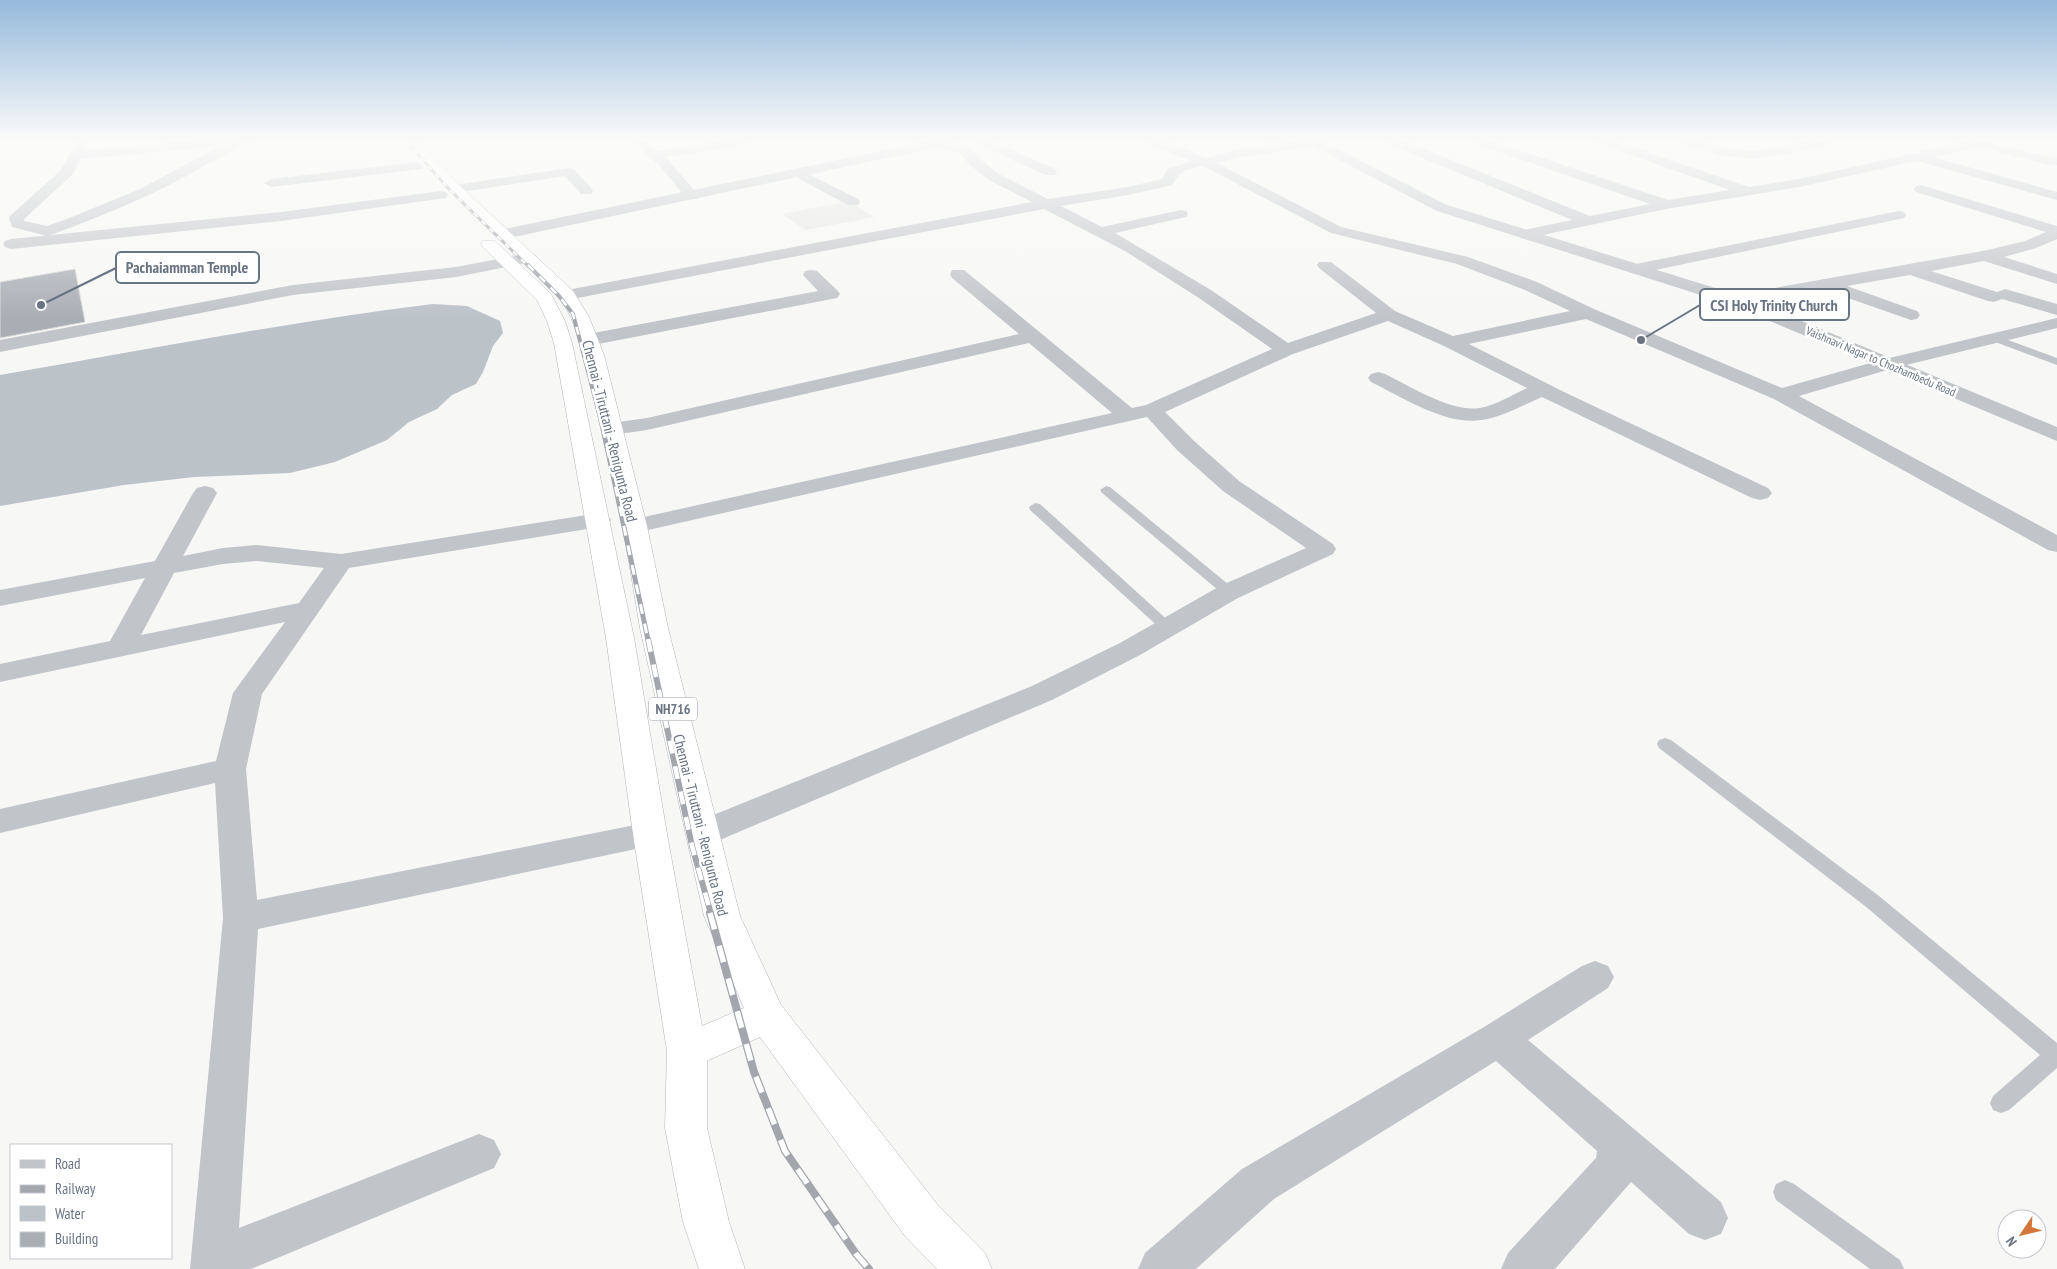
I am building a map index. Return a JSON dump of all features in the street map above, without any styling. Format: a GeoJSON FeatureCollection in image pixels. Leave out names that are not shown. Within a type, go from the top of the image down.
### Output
{"type":"FeatureCollection","features":[{"type":"Feature","properties":{"kind":"highway","name":"Chennai - Tiruttani - Renigunta Road"},"geometry":{"type":"LineString","coordinates":[[459,200],[519,260],[567,294],[580,317],[594,355],[635,526],[654,628],[722,916],[767,1016],[922,1220],[969,1269]]}},
{"type":"Feature","properties":{"kind":"highway","name":"Chennai - Tiruttani - Renigunta Road"},"geometry":{"type":"LineString","coordinates":[[463,200],[504,234],[545,298],[556,321],[563,343],[620,638],[650,834],[687,1051],[686,1128],[706,1222],[722,1269]]}},
{"type":"Feature","properties":{"kind":"highway"},"geometry":{"type":"LineString","coordinates":[[687,1051],[767,1016]]}},
{"type":"Feature","properties":{"kind":"street"},"geometry":{"type":"LineString","coordinates":[[36,200],[16,218],[17,224],[47,231]]}},
{"type":"Feature","properties":{"kind":"street"},"geometry":{"type":"LineString","coordinates":[[6,247],[125,200]]}},
{"type":"Feature","properties":{"kind":"street"},"geometry":{"type":"LineString","coordinates":[[6,247],[372,206],[384,200]]}},
{"type":"Feature","properties":{"kind":"street"},"geometry":{"type":"LineString","coordinates":[[504,234],[671,200]]}},
{"type":"Feature","properties":{"kind":"street"},"geometry":{"type":"LineString","coordinates":[[1039,200],[1131,248],[1205,294],[1286,350]]}},
{"type":"Feature","properties":{"kind":"street"},"geometry":{"type":"LineString","coordinates":[[567,294],[1069,200]]}},
{"type":"Feature","properties":{"kind":"street"},"geometry":{"type":"LineString","coordinates":[[1279,200],[1336,230],[1462,260],[1530,286],[1588,313],[1781,395],[2057,545]]}},
{"type":"Feature","properties":{"kind":"street","name":"Vaishnavi Nagar to Chozhambedu Road"},"geometry":{"type":"LineString","coordinates":[[1424,200],[1524,234],[1735,300],[2057,435]]}},
{"type":"Feature","properties":{"kind":"street"},"geometry":{"type":"LineString","coordinates":[[1540,200],[1586,220]]}},
{"type":"Feature","properties":{"kind":"street"},"geometry":{"type":"LineString","coordinates":[[1656,200],[1667,204]]}},
{"type":"Feature","properties":{"kind":"street"},"geometry":{"type":"LineString","coordinates":[[1524,234],[1586,220],[1693,200]]}},
{"type":"Feature","properties":{"kind":"street"},"geometry":{"type":"LineString","coordinates":[[1956,200],[2057,232]]}},
{"type":"Feature","properties":{"kind":"street"},"geometry":{"type":"LineString","coordinates":[[1101,232],[1181,214]]}},
{"type":"Feature","properties":{"kind":"street"},"geometry":{"type":"LineString","coordinates":[[1636,269],[1899,215]]}},
{"type":"Feature","properties":{"kind":"street"},"geometry":{"type":"LineString","coordinates":[[1735,300],[1912,270],[2025,246],[2057,232]]}},
{"type":"Feature","properties":{"kind":"street"},"geometry":{"type":"LineString","coordinates":[[1982,255],[2055,279]]}},
{"type":"Feature","properties":{"kind":"street"},"geometry":{"type":"LineString","coordinates":[[0,346],[293,290],[456,272],[519,260]]}},
{"type":"Feature","properties":{"kind":"street"},"geometry":{"type":"LineString","coordinates":[[1325,265],[1389,314],[1451,342],[1543,389],[1760,493]]}},
{"type":"Feature","properties":{"kind":"street"},"geometry":{"type":"LineString","coordinates":[[1912,270],[1999,296],[2057,310]]}},
{"type":"Feature","properties":{"kind":"street"},"geometry":{"type":"LineString","coordinates":[[958,274],[1129,416]]}},
{"type":"Feature","properties":{"kind":"street"},"geometry":{"type":"LineString","coordinates":[[588,340],[831,294],[811,275]]}},
{"type":"Feature","properties":{"kind":"street"},"geometry":{"type":"LineString","coordinates":[[1827,284],[1911,315]]}},
{"type":"Feature","properties":{"kind":"street"},"geometry":{"type":"LineString","coordinates":[[1451,342],[1588,313]]}},
{"type":"Feature","properties":{"kind":"street"},"geometry":{"type":"LineString","coordinates":[[635,526],[1152,410],[1286,350],[1389,314]]}},
{"type":"Feature","properties":{"kind":"street"},"geometry":{"type":"LineString","coordinates":[[1781,395],[1888,364],[2057,323]]}},
{"type":"Feature","properties":{"kind":"street"},"geometry":{"type":"LineString","coordinates":[[612,429],[648,424],[1034,336]]}},
{"type":"Feature","properties":{"kind":"street"},"geometry":{"type":"LineString","coordinates":[[1378,378],[1449,411],[1470,416],[1482,414],[1543,389]]}},
{"type":"Feature","properties":{"kind":"street"},"geometry":{"type":"LineString","coordinates":[[703,833],[1042,692],[1130,649],[1229,592],[1324,549],[1231,486],[1185,445],[1152,410]]}},
{"type":"Feature","properties":{"kind":"street"},"geometry":{"type":"LineString","coordinates":[[120,648],[205,493]]}},
{"type":"Feature","properties":{"kind":"street"},"geometry":{"type":"LineString","coordinates":[[0,598],[223,556],[257,553],[341,562],[598,520]]}},
{"type":"Feature","properties":{"kind":"street"},"geometry":{"type":"LineString","coordinates":[[341,562],[248,693],[230,769],[241,918],[214,1265],[479,1154]]}},
{"type":"Feature","properties":{"kind":"street"},"geometry":{"type":"LineString","coordinates":[[0,673],[307,609]]}},
{"type":"Feature","properties":{"kind":"street"},"geometry":{"type":"LineString","coordinates":[[0,821],[230,769]]}},
{"type":"Feature","properties":{"kind":"street"},"geometry":{"type":"LineString","coordinates":[[241,918],[650,834]]}},
{"type":"Feature","properties":{"kind":"street"},"geometry":{"type":"LineString","coordinates":[[1161,1269],[1258,1184],[1498,1039],[1595,977]]}},
{"type":"Feature","properties":{"kind":"street"},"geometry":{"type":"LineString","coordinates":[[1498,1039],[1705,1218]]}},
{"type":"Feature","properties":{"kind":"street"},"geometry":{"type":"LineString","coordinates":[[1524,1269],[1615,1168],[1620,1144]]}},
{"type":"Feature","properties":{"kind":"lane"},"geometry":{"type":"LineString","coordinates":[[1994,338],[2057,362]]}},
{"type":"Feature","properties":{"kind":"lane"},"geometry":{"type":"LineString","coordinates":[[1106,490],[1229,592]]}},
{"type":"Feature","properties":{"kind":"lane"},"geometry":{"type":"LineString","coordinates":[[1035,507],[1167,627]]}},
{"type":"Feature","properties":{"kind":"lane"},"geometry":{"type":"LineString","coordinates":[[1665,744],[1872,901],[2057,1055],[2001,1103]]}},
{"type":"Feature","properties":{"kind":"lane"},"geometry":{"type":"LineString","coordinates":[[1785,1192],[1891,1269]]}},
{"type":"Feature","properties":{"kind":"shaded area"},"geometry":{"type":"Polygon","coordinates":[[[849,201],[874,217],[806,230],[782,214],[849,201]]]}},
{"type":"Feature","properties":{"kind":"water"},"geometry":{"type":"Polygon","coordinates":[[[433,304],[467,306],[500,321],[503,333],[493,346],[476,384],[452,395],[437,409],[409,422],[387,440],[335,462],[290,473],[194,477],[124,485],[0,506],[0,375],[270,328],[433,304]]]}},
{"type":"Feature","properties":{"kind":"building"},"geometry":{"type":"Polygon","coordinates":[[[75,269],[85,322],[0,338],[0,282],[75,269]]]}},
{"type":"Feature","properties":{"kind":"railway"},"geometry":{"type":"LineString","coordinates":[[461,200],[529,267]]}},
{"type":"Feature","properties":{"kind":"railway"},"geometry":{"type":"LineString","coordinates":[[528,265],[559,296],[573,314],[603,429]]}},
{"type":"Feature","properties":{"kind":"railway"},"geometry":{"type":"LineString","coordinates":[[603,428],[648,640]]}},
{"type":"Feature","properties":{"kind":"railway"},"geometry":{"type":"LineString","coordinates":[[648,639],[692,846],[711,914]]}},
{"type":"Feature","properties":{"kind":"railway"},"geometry":{"type":"LineString","coordinates":[[710,913],[754,1072],[785,1151],[856,1254],[869,1269]]}},
{"type":"Feature","properties":{"kind":"place","name":"Pachaiamman Temple"},"geometry":{"type":"Point","coordinates":[41,305]}},
{"type":"Feature","properties":{"kind":"place","name":"CSI Holy Trinity Church"},"geometry":{"type":"Point","coordinates":[1641,340]}}]}
